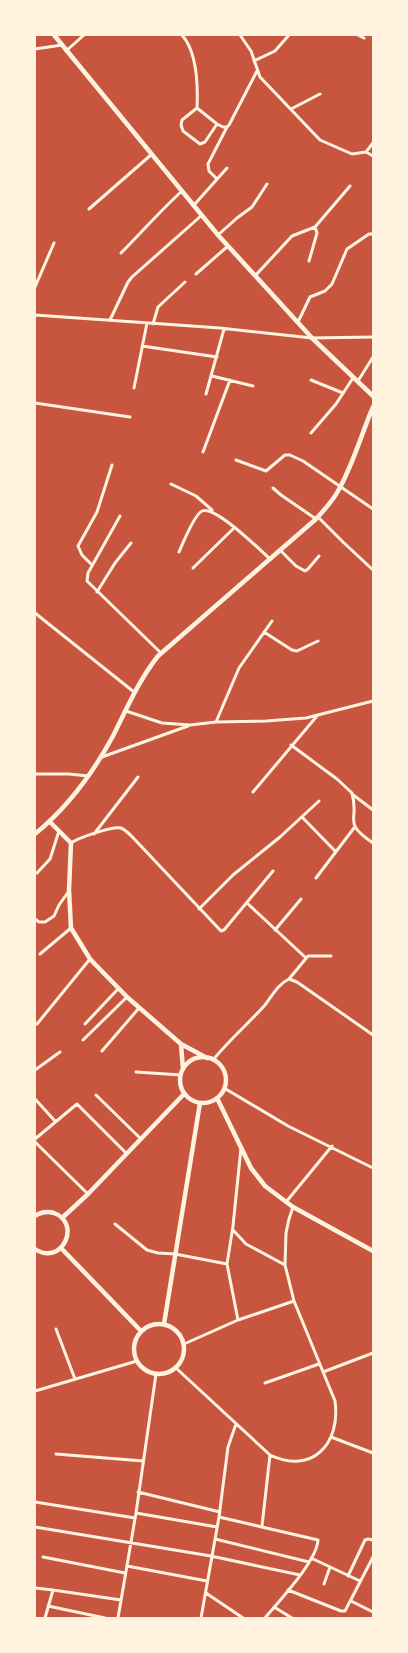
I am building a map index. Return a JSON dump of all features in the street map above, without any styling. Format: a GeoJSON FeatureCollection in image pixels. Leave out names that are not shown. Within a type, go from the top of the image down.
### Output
{"type":"FeatureCollection","features":[{"type":"Feature","properties":{"kind":"street"},"geometry":{"type":"LineString","coordinates":[[54,35],[202,215],[255,276],[312,338],[373,396]]}},
{"type":"Feature","properties":{"kind":"street"},"geometry":{"type":"LineString","coordinates":[[66,51],[84,35]]}},
{"type":"Feature","properties":{"kind":"street"},"geometry":{"type":"LineString","coordinates":[[182,35],[190,44],[194,56],[198,97],[197,108],[182,120],[181,126],[183,131],[196,143],[200,144],[205,142],[217,124]]}},
{"type":"Feature","properties":{"kind":"street"},"geometry":{"type":"LineString","coordinates":[[240,35],[251,51],[260,76],[320,140],[352,154],[366,152],[373,156]]}},
{"type":"Feature","properties":{"kind":"street"},"geometry":{"type":"LineString","coordinates":[[254,61],[275,51],[289,35]]}},
{"type":"Feature","properties":{"kind":"street"},"geometry":{"type":"LineString","coordinates":[[358,35],[364,38]]}},
{"type":"Feature","properties":{"kind":"street"},"geometry":{"type":"LineString","coordinates":[[35,49],[62,46]]}},
{"type":"Feature","properties":{"kind":"street"},"geometry":{"type":"LineString","coordinates":[[218,179],[209,171],[208,164],[258,70]]}},
{"type":"Feature","properties":{"kind":"street"},"geometry":{"type":"LineString","coordinates":[[291,109],[320,94]]}},
{"type":"Feature","properties":{"kind":"street"},"geometry":{"type":"LineString","coordinates":[[197,108],[217,124],[227,127]]}},
{"type":"Feature","properties":{"kind":"street"},"geometry":{"type":"LineString","coordinates":[[366,152],[373,143]]}},
{"type":"Feature","properties":{"kind":"street"},"geometry":{"type":"LineString","coordinates":[[89,209],[152,154]]}},
{"type":"Feature","properties":{"kind":"street"},"geometry":{"type":"LineString","coordinates":[[194,205],[227,168]]}},
{"type":"Feature","properties":{"kind":"street"},"geometry":{"type":"LineString","coordinates":[[218,234],[252,208],[267,184]]}},
{"type":"Feature","properties":{"kind":"street"},"geometry":{"type":"LineString","coordinates":[[255,276],[292,236],[315,227],[350,186]]}},
{"type":"Feature","properties":{"kind":"street"},"geometry":{"type":"LineString","coordinates":[[121,253],[141,234],[153,218],[183,191]]}},
{"type":"Feature","properties":{"kind":"street"},"geometry":{"type":"LineString","coordinates":[[110,320],[132,277],[202,215]]}},
{"type":"Feature","properties":{"kind":"street"},"geometry":{"type":"LineString","coordinates":[[308,261],[317,233],[315,227]]}},
{"type":"Feature","properties":{"kind":"street"},"geometry":{"type":"LineString","coordinates":[[298,322],[310,297],[325,291],[332,284],[347,249],[369,234],[373,234]]}},
{"type":"Feature","properties":{"kind":"street"},"geometry":{"type":"LineString","coordinates":[[35,287],[54,243]]}},
{"type":"Feature","properties":{"kind":"street"},"geometry":{"type":"LineString","coordinates":[[196,274],[228,245]]}},
{"type":"Feature","properties":{"kind":"street"},"geometry":{"type":"LineString","coordinates":[[153,324],[158,307],[185,282]]}},
{"type":"Feature","properties":{"kind":"street"},"geometry":{"type":"LineString","coordinates":[[35,315],[224,329],[312,338],[373,337]]}},
{"type":"Feature","properties":{"kind":"street"},"geometry":{"type":"LineString","coordinates":[[134,388],[147,323]]}},
{"type":"Feature","properties":{"kind":"street"},"geometry":{"type":"LineString","coordinates":[[206,394],[224,329]]}},
{"type":"Feature","properties":{"kind":"street"},"geometry":{"type":"LineString","coordinates":[[142,346],[217,357]]}},
{"type":"Feature","properties":{"kind":"street"},"geometry":{"type":"LineString","coordinates":[[357,382],[373,357]]}},
{"type":"Feature","properties":{"kind":"street"},"geometry":{"type":"LineString","coordinates":[[212,376],[253,386]]}},
{"type":"Feature","properties":{"kind":"street"},"geometry":{"type":"LineString","coordinates":[[311,433],[336,404],[353,378]]}},
{"type":"Feature","properties":{"kind":"street"},"geometry":{"type":"LineString","coordinates":[[203,452],[230,380]]}},
{"type":"Feature","properties":{"kind":"street"},"geometry":{"type":"LineString","coordinates":[[310,380],[343,393]]}},
{"type":"Feature","properties":{"kind":"street"},"geometry":{"type":"LineString","coordinates":[[35,403],[130,417]]}},
{"type":"Feature","properties":{"kind":"street"},"geometry":{"type":"LineString","coordinates":[[35,834],[64,808],[88,776],[101,757],[147,669],[161,652],[270,559],[329,505],[340,487],[373,407]]}},
{"type":"Feature","properties":{"kind":"street"},"geometry":{"type":"LineString","coordinates":[[236,460],[266,471],[285,455],[290,455],[303,461],[373,509]]}},
{"type":"Feature","properties":{"kind":"street"},"geometry":{"type":"LineString","coordinates":[[92,566],[82,555],[78,546],[97,512],[112,465]]}},
{"type":"Feature","properties":{"kind":"street"},"geometry":{"type":"LineString","coordinates":[[171,484],[200,499],[270,559]]}},
{"type":"Feature","properties":{"kind":"street"},"geometry":{"type":"LineString","coordinates":[[273,488],[317,517],[373,570]]}},
{"type":"Feature","properties":{"kind":"street"},"geometry":{"type":"LineString","coordinates":[[179,552],[199,513],[206,510],[214,512]]}},
{"type":"Feature","properties":{"kind":"street"},"geometry":{"type":"LineString","coordinates":[[120,516],[88,573],[86,581],[161,652]]}},
{"type":"Feature","properties":{"kind":"street"},"geometry":{"type":"LineString","coordinates":[[193,568],[234,528]]}},
{"type":"Feature","properties":{"kind":"street"},"geometry":{"type":"LineString","coordinates":[[97,592],[115,563],[131,543]]}},
{"type":"Feature","properties":{"kind":"street"},"geometry":{"type":"LineString","coordinates":[[280,550],[296,566],[305,570],[320,556]]}},
{"type":"Feature","properties":{"kind":"street"},"geometry":{"type":"LineString","coordinates":[[35,613],[134,692]]}},
{"type":"Feature","properties":{"kind":"street"},"geometry":{"type":"LineString","coordinates":[[216,722],[240,668],[272,621]]}},
{"type":"Feature","properties":{"kind":"street"},"geometry":{"type":"LineString","coordinates":[[264,632],[292,650],[297,651],[318,640]]}},
{"type":"Feature","properties":{"kind":"street"},"geometry":{"type":"LineString","coordinates":[[126,711],[162,722],[190,725],[306,718],[373,701]]}},
{"type":"Feature","properties":{"kind":"street"},"geometry":{"type":"LineString","coordinates":[[253,792],[318,715]]}},
{"type":"Feature","properties":{"kind":"street"},"geometry":{"type":"LineString","coordinates":[[101,757],[190,725]]}},
{"type":"Feature","properties":{"kind":"street"},"geometry":{"type":"LineString","coordinates":[[291,745],[337,779],[373,810]]}},
{"type":"Feature","properties":{"kind":"street"},"geometry":{"type":"LineString","coordinates":[[35,774],[88,776]]}},
{"type":"Feature","properties":{"kind":"street"},"geometry":{"type":"LineString","coordinates":[[93,834],[138,777]]}},
{"type":"Feature","properties":{"kind":"street"},"geometry":{"type":"LineString","coordinates":[[352,793],[354,828],[359,834],[373,843]]}},
{"type":"Feature","properties":{"kind":"street"},"geometry":{"type":"LineString","coordinates":[[199,909],[233,875],[319,801]]}},
{"type":"Feature","properties":{"kind":"street"},"geometry":{"type":"LineString","coordinates":[[302,817],[336,852]]}},
{"type":"Feature","properties":{"kind":"street"},"geometry":{"type":"LineString","coordinates":[[50,822],[70,843],[69,890],[71,928],[90,959],[118,989],[181,1044],[213,1060],[224,1071],[226,1078],[224,1088],[217,1098],[210,1102],[200,1103],[184,1094],[180,1082],[182,1072],[181,1044]]}},
{"type":"Feature","properties":{"kind":"street"},"geometry":{"type":"LineString","coordinates":[[70,843],[78,838],[111,828],[120,828],[128,833],[221,931],[224,930],[273,871]]}},
{"type":"Feature","properties":{"kind":"street"},"geometry":{"type":"LineString","coordinates":[[316,878],[354,828]]}},
{"type":"Feature","properties":{"kind":"street"},"geometry":{"type":"LineString","coordinates":[[37,873],[50,858],[59,831]]}},
{"type":"Feature","properties":{"kind":"street"},"geometry":{"type":"LineString","coordinates":[[35,918],[39,922],[45,922],[54,916],[69,890]]}},
{"type":"Feature","properties":{"kind":"street"},"geometry":{"type":"LineString","coordinates":[[275,930],[301,899]]}},
{"type":"Feature","properties":{"kind":"street"},"geometry":{"type":"LineString","coordinates":[[247,903],[306,958]]}},
{"type":"Feature","properties":{"kind":"street"},"geometry":{"type":"LineString","coordinates":[[40,954],[71,928]]}},
{"type":"Feature","properties":{"kind":"street"},"geometry":{"type":"LineString","coordinates":[[213,1060],[284,982],[289,979],[306,958],[313,955],[331,956]]}},
{"type":"Feature","properties":{"kind":"street"},"geometry":{"type":"LineString","coordinates":[[37,1024],[90,959]]}},
{"type":"Feature","properties":{"kind":"street"},"geometry":{"type":"LineString","coordinates":[[289,979],[297,982],[373,1035]]}},
{"type":"Feature","properties":{"kind":"street"},"geometry":{"type":"LineString","coordinates":[[85,1024],[118,989]]}},
{"type":"Feature","properties":{"kind":"street"},"geometry":{"type":"LineString","coordinates":[[83,1040],[127,997]]}},
{"type":"Feature","properties":{"kind":"street"},"geometry":{"type":"LineString","coordinates":[[102,1051],[139,1008]]}},
{"type":"Feature","properties":{"kind":"street"},"geometry":{"type":"LineString","coordinates":[[35,1070],[60,1052]]}},
{"type":"Feature","properties":{"kind":"street"},"geometry":{"type":"LineString","coordinates":[[136,1072],[182,1072],[193,1060],[206,1058]]}},
{"type":"Feature","properties":{"kind":"street"},"geometry":{"type":"LineString","coordinates":[[224,1088],[288,1126],[332,1146],[373,1168]]}},
{"type":"Feature","properties":{"kind":"street"},"geometry":{"type":"LineString","coordinates":[[62,1218],[88,1194],[184,1094]]}},
{"type":"Feature","properties":{"kind":"street"},"geometry":{"type":"LineString","coordinates":[[96,1095],[140,1138]]}},
{"type":"Feature","properties":{"kind":"street"},"geometry":{"type":"LineString","coordinates":[[217,1098],[258,1180],[294,1207],[373,1251]]}},
{"type":"Feature","properties":{"kind":"street"},"geometry":{"type":"LineString","coordinates":[[35,1100],[55,1121]]}},
{"type":"Feature","properties":{"kind":"street"},"geometry":{"type":"LineString","coordinates":[[164,1324],[200,1103]]}},
{"type":"Feature","properties":{"kind":"street"},"geometry":{"type":"LineString","coordinates":[[88,1194],[35,1140],[77,1104],[126,1153]]}},
{"type":"Feature","properties":{"kind":"street"},"geometry":{"type":"LineString","coordinates":[[286,1202],[332,1146]]}},
{"type":"Feature","properties":{"kind":"street"},"geometry":{"type":"LineString","coordinates":[[238,1320],[227,1264],[241,1147]]}},
{"type":"Feature","properties":{"kind":"street"},"geometry":{"type":"LineString","coordinates":[[176,1368],[270,1455],[281,1460],[307,1460],[323,1450],[334,1430],[335,1401],[294,1301],[285,1265],[286,1233],[294,1207]]}},
{"type":"Feature","properties":{"kind":"street"},"geometry":{"type":"LineString","coordinates":[[35,1216],[44,1212],[51,1212],[62,1218],[68,1230],[68,1237],[61,1248],[50,1253],[35,1250]]}},
{"type":"Feature","properties":{"kind":"street"},"geometry":{"type":"LineString","coordinates":[[114,1224],[147,1250],[227,1264]]}},
{"type":"Feature","properties":{"kind":"street"},"geometry":{"type":"LineString","coordinates":[[232,1230],[246,1244],[285,1265]]}},
{"type":"Feature","properties":{"kind":"street"},"geometry":{"type":"LineString","coordinates":[[61,1248],[141,1331]]}},
{"type":"Feature","properties":{"kind":"street"},"geometry":{"type":"LineString","coordinates":[[184,1344],[238,1320],[294,1301]]}},
{"type":"Feature","properties":{"kind":"street"},"geometry":{"type":"LineString","coordinates":[[164,1324],[178,1332],[184,1344],[183,1357],[176,1368],[165,1374],[148,1372],[142,1368],[136,1361],[134,1345],[136,1337],[141,1331],[148,1326],[164,1324]]}},
{"type":"Feature","properties":{"kind":"street"},"geometry":{"type":"LineString","coordinates":[[56,1329],[75,1379]]}},
{"type":"Feature","properties":{"kind":"street"},"geometry":{"type":"LineString","coordinates":[[323,1372],[373,1353]]}},
{"type":"Feature","properties":{"kind":"street"},"geometry":{"type":"LineString","coordinates":[[35,1390],[136,1361]]}},
{"type":"Feature","properties":{"kind":"street"},"geometry":{"type":"LineString","coordinates":[[265,1383],[320,1364]]}},
{"type":"Feature","properties":{"kind":"street"},"geometry":{"type":"LineString","coordinates":[[118,1618],[156,1374]]}},
{"type":"Feature","properties":{"kind":"street"},"geometry":{"type":"LineString","coordinates":[[201,1618],[220,1512],[228,1447],[236,1424]]}},
{"type":"Feature","properties":{"kind":"street"},"geometry":{"type":"LineString","coordinates":[[331,1437],[373,1453]]}},
{"type":"Feature","properties":{"kind":"street"},"geometry":{"type":"LineString","coordinates":[[56,1454],[143,1461]]}},
{"type":"Feature","properties":{"kind":"street"},"geometry":{"type":"LineString","coordinates":[[262,1526],[270,1455]]}},
{"type":"Feature","properties":{"kind":"street"},"geometry":{"type":"LineString","coordinates":[[138,1492],[220,1512]]}},
{"type":"Feature","properties":{"kind":"street"},"geometry":{"type":"LineString","coordinates":[[35,1502],[135,1518]]}},
{"type":"Feature","properties":{"kind":"street"},"geometry":{"type":"LineString","coordinates":[[136,1512],[217,1527]]}},
{"type":"Feature","properties":{"kind":"street"},"geometry":{"type":"LineString","coordinates":[[219,1517],[316,1538],[318,1543],[310,1560],[265,1618]]}},
{"type":"Feature","properties":{"kind":"street"},"geometry":{"type":"LineString","coordinates":[[35,1527],[211,1556],[300,1575]]}},
{"type":"Feature","properties":{"kind":"street"},"geometry":{"type":"LineString","coordinates":[[348,1576],[365,1540],[368,1538],[373,1540]]}},
{"type":"Feature","properties":{"kind":"street"},"geometry":{"type":"LineString","coordinates":[[214,1539],[310,1560],[330,1567],[360,1582]]}},
{"type":"Feature","properties":{"kind":"street"},"geometry":{"type":"LineString","coordinates":[[43,1557],[125,1573]]}},
{"type":"Feature","properties":{"kind":"street"},"geometry":{"type":"LineString","coordinates":[[288,1590],[341,1611],[347,1610],[373,1557]]}},
{"type":"Feature","properties":{"kind":"street"},"geometry":{"type":"LineString","coordinates":[[127,1566],[208,1582]]}},
{"type":"Feature","properties":{"kind":"street"},"geometry":{"type":"LineString","coordinates":[[324,1584],[330,1567]]}},
{"type":"Feature","properties":{"kind":"street"},"geometry":{"type":"LineString","coordinates":[[35,1588],[121,1600]]}},
{"type":"Feature","properties":{"kind":"street"},"geometry":{"type":"LineString","coordinates":[[45,1618],[53,1590]]}},
{"type":"Feature","properties":{"kind":"street"},"geometry":{"type":"LineString","coordinates":[[206,1593],[243,1618]]}},
{"type":"Feature","properties":{"kind":"street"},"geometry":{"type":"LineString","coordinates":[[351,1601],[373,1612]]}},
{"type":"Feature","properties":{"kind":"street"},"geometry":{"type":"LineString","coordinates":[[48,1606],[105,1618]]}},
{"type":"Feature","properties":{"kind":"street"},"geometry":{"type":"LineString","coordinates":[[274,1607],[292,1618]]}},
{"type":"Feature","properties":{"kind":"street"},"geometry":{"type":"LineString","coordinates":[[234,1618],[237,1613]]}}]}
